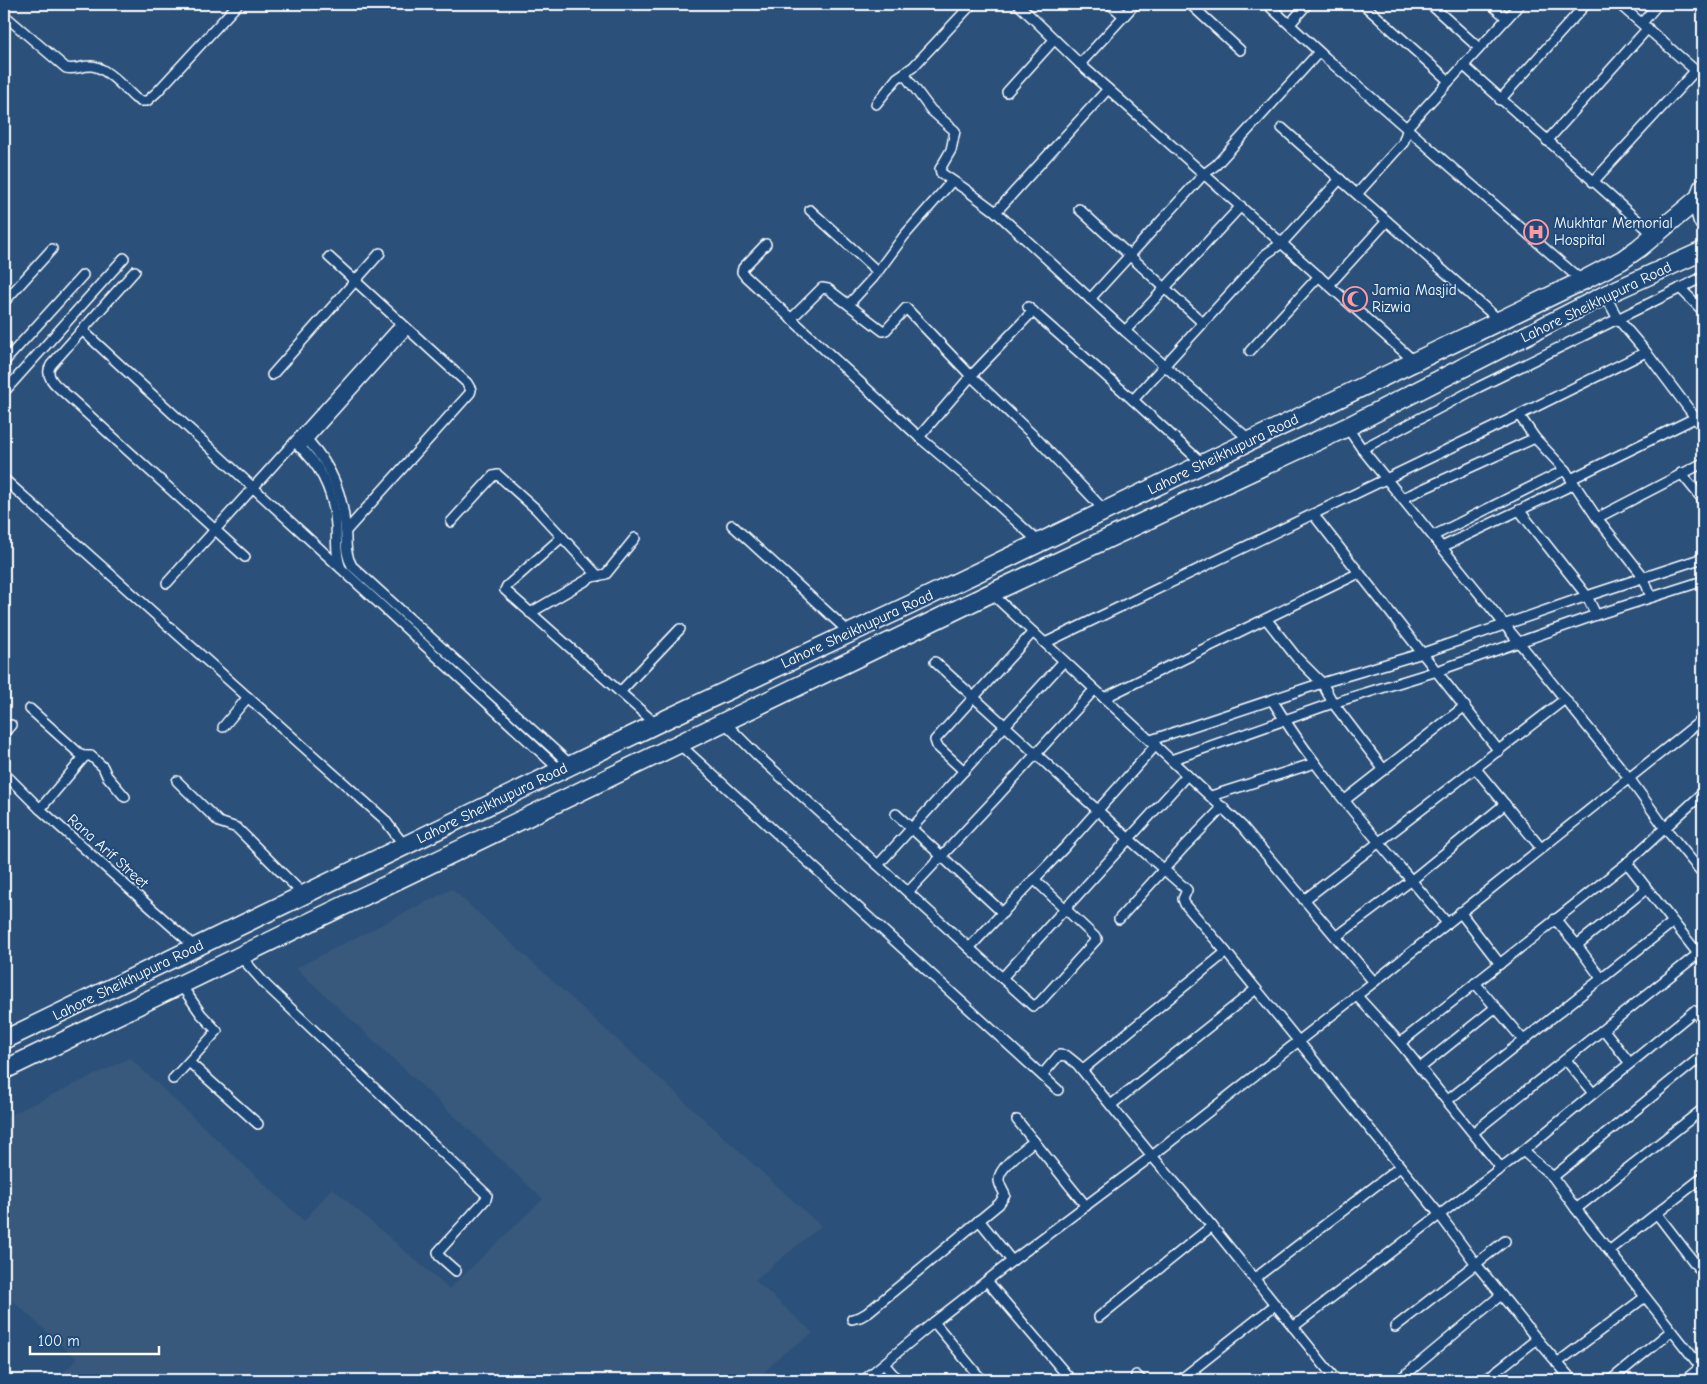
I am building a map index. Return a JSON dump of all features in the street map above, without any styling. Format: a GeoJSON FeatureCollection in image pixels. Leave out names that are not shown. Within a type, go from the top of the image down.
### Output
{"type":"FeatureCollection","features":[{"type":"Feature","properties":{"kind":"highway","name":"Lahore Sheikhupura Road"},"geometry":{"type":"LineString","coordinates":[[4,1040],[404,845],[1582,281],[1622,260],[1655,236],[1701,193]]}},
{"type":"Feature","properties":{"kind":"highway"},"geometry":{"type":"LineString","coordinates":[[1701,193],[1699,210],[1703,221]]}},
{"type":"Feature","properties":{"kind":"highway","name":"Lahore Sheikhupura Road"},"geometry":{"type":"LineString","coordinates":[[4,1070],[991,593],[1346,426],[1605,295],[1703,251]]}},
{"type":"Feature","properties":{"kind":"highway"},"geometry":{"type":"LineString","coordinates":[[103,992],[115,1015]]}},
{"type":"Feature","properties":{"kind":"street"},"geometry":{"type":"LineString","coordinates":[[4,15],[66,68],[75,69],[91,65],[101,68],[135,98],[140,101],[147,101],[238,4]]}},
{"type":"Feature","properties":{"kind":"street"},"geometry":{"type":"LineString","coordinates":[[876,104],[897,78],[913,67],[972,4]]}},
{"type":"Feature","properties":{"kind":"street"},"geometry":{"type":"LineString","coordinates":[[1018,4],[1080,64],[1414,361]]}},
{"type":"Feature","properties":{"kind":"street"},"geometry":{"type":"LineString","coordinates":[[1110,4],[1124,16]]}},
{"type":"Feature","properties":{"kind":"street"},"geometry":{"type":"LineString","coordinates":[[1080,64],[1135,4]]}},
{"type":"Feature","properties":{"kind":"street"},"geometry":{"type":"LineString","coordinates":[[1190,4],[1240,50]]}},
{"type":"Feature","properties":{"kind":"street"},"geometry":{"type":"LineString","coordinates":[[1267,4],[1319,52],[1582,281]]}},
{"type":"Feature","properties":{"kind":"street"},"geometry":{"type":"LineString","coordinates":[[1290,24],[1307,4]]}},
{"type":"Feature","properties":{"kind":"street"},"geometry":{"type":"LineString","coordinates":[[1363,4],[1449,81]]}},
{"type":"Feature","properties":{"kind":"street"},"geometry":{"type":"LineString","coordinates":[[1430,4],[1479,48]]}},
{"type":"Feature","properties":{"kind":"street"},"geometry":{"type":"LineString","coordinates":[[1491,4],[1507,18]]}},
{"type":"Feature","properties":{"kind":"street"},"geometry":{"type":"LineString","coordinates":[[1357,194],[1403,143],[1407,128],[1520,4]]}},
{"type":"Feature","properties":{"kind":"street"},"geometry":{"type":"LineString","coordinates":[[1500,100],[1586,4]]}},
{"type":"Feature","properties":{"kind":"street"},"geometry":{"type":"LineString","coordinates":[[1619,4],[1703,77]]}},
{"type":"Feature","properties":{"kind":"street"},"geometry":{"type":"LineString","coordinates":[[1547,141],[1645,26],[1658,4]]}},
{"type":"Feature","properties":{"kind":"street"},"geometry":{"type":"LineString","coordinates":[[1007,92],[1054,40]]}},
{"type":"Feature","properties":{"kind":"street"},"geometry":{"type":"LineString","coordinates":[[1090,299],[1319,52]]}},
{"type":"Feature","properties":{"kind":"street"},"geometry":{"type":"LineString","coordinates":[[1463,66],[1655,236]]}},
{"type":"Feature","properties":{"kind":"street"},"geometry":{"type":"LineString","coordinates":[[1593,182],[1696,70]]}},
{"type":"Feature","properties":{"kind":"street"},"geometry":{"type":"LineString","coordinates":[[904,74],[931,110],[954,130],[950,150],[940,170],[942,174],[996,212],[1125,331],[1251,441]]}},
{"type":"Feature","properties":{"kind":"street"},"geometry":{"type":"LineString","coordinates":[[996,212],[1108,89]]}},
{"type":"Feature","properties":{"kind":"street"},"geometry":{"type":"LineString","coordinates":[[1282,128],[1500,320]]}},
{"type":"Feature","properties":{"kind":"street"},"geometry":{"type":"LineString","coordinates":[[1134,400],[1266,254],[1282,243],[1340,179]]}},
{"type":"Feature","properties":{"kind":"street"},"geometry":{"type":"LineString","coordinates":[[849,304],[952,181]]}},
{"type":"Feature","properties":{"kind":"street"},"geometry":{"type":"LineString","coordinates":[[1125,331],[1241,206]]}},
{"type":"Feature","properties":{"kind":"street"},"geometry":{"type":"LineString","coordinates":[[1080,209],[1203,323]]}},
{"type":"Feature","properties":{"kind":"street"},"geometry":{"type":"LineString","coordinates":[[810,210],[877,271]]}},
{"type":"Feature","properties":{"kind":"street"},"geometry":{"type":"LineString","coordinates":[[1330,285],[1387,221]]}},
{"type":"Feature","properties":{"kind":"street"},"geometry":{"type":"LineString","coordinates":[[766,244],[743,268],[742,272],[919,437],[1039,542]]}},
{"type":"Feature","properties":{"kind":"street"},"geometry":{"type":"LineString","coordinates":[[4,302],[52,249]]}},
{"type":"Feature","properties":{"kind":"street"},"geometry":{"type":"LineString","coordinates":[[272,375],[380,253]]}},
{"type":"Feature","properties":{"kind":"street"},"geometry":{"type":"LineString","coordinates":[[329,257],[471,388],[471,391],[346,531]]}},
{"type":"Feature","properties":{"kind":"street"},"geometry":{"type":"LineString","coordinates":[[4,392],[124,258]]}},
{"type":"Feature","properties":{"kind":"street"},"geometry":{"type":"LineString","coordinates":[[135,271],[50,367],[51,380],[245,557]]}},
{"type":"Feature","properties":{"kind":"street"},"geometry":{"type":"LineString","coordinates":[[4,362],[83,275]]}},
{"type":"Feature","properties":{"kind":"street"},"geometry":{"type":"LineString","coordinates":[[1250,351],[1319,276]]}},
{"type":"Feature","properties":{"kind":"street"},"geometry":{"type":"LineString","coordinates":[[1362,449],[1479,387],[1703,277]]}},
{"type":"Feature","properties":{"kind":"street"},"geometry":{"type":"LineString","coordinates":[[791,319],[822,288],[828,289],[883,331],[906,308],[971,376],[1038,440],[1105,511]]}},
{"type":"Feature","properties":{"kind":"street"},"geometry":{"type":"LineString","coordinates":[[1680,288],[1703,311]]}},
{"type":"Feature","properties":{"kind":"street"},"geometry":{"type":"LineString","coordinates":[[1605,295],[1618,319],[1700,416],[1703,428]]}},
{"type":"Feature","properties":{"kind":"street"},"geometry":{"type":"LineString","coordinates":[[919,437],[1031,309],[1203,464]]}},
{"type":"Feature","properties":{"kind":"street"},"geometry":{"type":"LineString","coordinates":[[168,583],[214,530],[297,445],[404,326]]}},
{"type":"Feature","properties":{"kind":"street"},"geometry":{"type":"LineString","coordinates":[[82,330],[341,569],[565,768]]}},
{"type":"Feature","properties":{"kind":"street"},"geometry":{"type":"LineString","coordinates":[[1045,642],[1519,415],[1646,352]]}},
{"type":"Feature","properties":{"kind":"street"},"geometry":{"type":"LineString","coordinates":[[1519,415],[1535,438],[1565,470],[1597,518],[1644,576],[1651,597]]}},
{"type":"Feature","properties":{"kind":"street"},"geometry":{"type":"LineString","coordinates":[[1442,547],[1520,510],[1700,416]]}},
{"type":"Feature","properties":{"kind":"street"},"geometry":{"type":"LineString","coordinates":[[1346,426],[1386,479],[1629,778],[1703,874]]}},
{"type":"Feature","properties":{"kind":"street"},"geometry":{"type":"LineString","coordinates":[[304,437],[321,454],[332,472],[342,504],[346,531],[346,554],[354,569],[565,768]]}},
{"type":"Feature","properties":{"kind":"street"},"geometry":{"type":"LineString","coordinates":[[1403,498],[1535,438]]}},
{"type":"Feature","properties":{"kind":"street"},"geometry":{"type":"LineString","coordinates":[[297,445],[316,465],[329,491],[335,518],[336,555],[341,569]]}},
{"type":"Feature","properties":{"kind":"street"},"geometry":{"type":"LineString","coordinates":[[1597,518],[1703,463]]}},
{"type":"Feature","properties":{"kind":"street"},"geometry":{"type":"LineString","coordinates":[[1433,536],[1565,470]]}},
{"type":"Feature","properties":{"kind":"street"},"geometry":{"type":"LineString","coordinates":[[1682,473],[1703,500]]}},
{"type":"Feature","properties":{"kind":"street"},"geometry":{"type":"LineString","coordinates":[[451,522],[497,474],[536,509],[598,576]]}},
{"type":"Feature","properties":{"kind":"street"},"geometry":{"type":"LineString","coordinates":[[4,479],[384,819],[404,845]]}},
{"type":"Feature","properties":{"kind":"street"},"geometry":{"type":"LineString","coordinates":[[1520,510],[1587,596],[1596,615]]}},
{"type":"Feature","properties":{"kind":"street"},"geometry":{"type":"LineString","coordinates":[[1312,514],[1499,750]]}},
{"type":"Feature","properties":{"kind":"street"},"geometry":{"type":"LineString","coordinates":[[732,526],[850,633]]}},
{"type":"Feature","properties":{"kind":"street"},"geometry":{"type":"LineString","coordinates":[[562,536],[505,588],[530,613],[656,724]]}},
{"type":"Feature","properties":{"kind":"street"},"geometry":{"type":"LineString","coordinates":[[530,613],[592,577],[602,576],[635,538]]}},
{"type":"Feature","properties":{"kind":"street"},"geometry":{"type":"LineString","coordinates":[[969,948],[1098,810],[1153,743],[1322,683],[1423,653],[1644,576],[1703,558]]}},
{"type":"Feature","properties":{"kind":"street"},"geometry":{"type":"LineString","coordinates":[[1104,698],[1267,620],[1359,573]]}},
{"type":"Feature","properties":{"kind":"street"},"geometry":{"type":"LineString","coordinates":[[1171,760],[1333,703],[1437,671],[1596,615],[1703,581]]}},
{"type":"Feature","properties":{"kind":"street"},"geometry":{"type":"LineString","coordinates":[[991,593],[1242,826],[1374,982]]}},
{"type":"Feature","properties":{"kind":"street"},"geometry":{"type":"LineString","coordinates":[[1267,620],[1297,658],[1322,683],[1333,703],[1384,770]]}},
{"type":"Feature","properties":{"kind":"street"},"geometry":{"type":"LineString","coordinates":[[620,692],[680,629]]}},
{"type":"Feature","properties":{"kind":"street"},"geometry":{"type":"LineString","coordinates":[[964,770],[937,746],[934,741],[1033,632]]}},
{"type":"Feature","properties":{"kind":"street"},"geometry":{"type":"LineString","coordinates":[[878,865],[1064,661]]}},
{"type":"Feature","properties":{"kind":"street"},"geometry":{"type":"LineString","coordinates":[[935,662],[1187,890],[1183,900],[1185,904],[1440,1214],[1476,1264],[1572,1380]]}},
{"type":"Feature","properties":{"kind":"street"},"geometry":{"type":"LineString","coordinates":[[908,892],[1094,690]]}},
{"type":"Feature","properties":{"kind":"street"},"geometry":{"type":"LineString","coordinates":[[223,727],[248,697]]}},
{"type":"Feature","properties":{"kind":"street"},"geometry":{"type":"LineString","coordinates":[[1304,900],[1564,699]]}},
{"type":"Feature","properties":{"kind":"street"},"geometry":{"type":"LineString","coordinates":[[1272,700],[1316,763],[1345,800],[1447,923]]}},
{"type":"Feature","properties":{"kind":"street"},"geometry":{"type":"LineString","coordinates":[[1345,800],[1465,706]]}},
{"type":"Feature","properties":{"kind":"street"},"geometry":{"type":"LineString","coordinates":[[30,709],[82,756],[91,756],[103,767],[107,776],[125,797]]}},
{"type":"Feature","properties":{"kind":"street"},"geometry":{"type":"LineString","coordinates":[[864,1380],[987,1280],[1152,1156],[1374,982],[1703,719]]}},
{"type":"Feature","properties":{"kind":"street"},"geometry":{"type":"LineString","coordinates":[[724,722],[758,756],[1032,1005],[1036,1005],[1096,941],[1096,936],[1034,879]]}},
{"type":"Feature","properties":{"kind":"street"},"geometry":{"type":"LineString","coordinates":[[4,733],[11,724]]}},
{"type":"Feature","properties":{"kind":"street"},"geometry":{"type":"LineString","coordinates":[[679,744],[1058,1090]]}},
{"type":"Feature","properties":{"kind":"street"},"geometry":{"type":"LineString","coordinates":[[40,809],[85,756]]}},
{"type":"Feature","properties":{"kind":"street"},"geometry":{"type":"LineString","coordinates":[[1211,796],[1316,763]]}},
{"type":"Feature","properties":{"kind":"street"},"geometry":{"type":"LineString","coordinates":[[1476,768],[1541,848]]}},
{"type":"Feature","properties":{"kind":"street","name":"Rana Arif Street"},"geometry":{"type":"LineString","coordinates":[[4,773],[40,809],[195,947]]}},
{"type":"Feature","properties":{"kind":"street"},"geometry":{"type":"LineString","coordinates":[[1002,978],[1187,774]]}},
{"type":"Feature","properties":{"kind":"street"},"geometry":{"type":"LineString","coordinates":[[177,781],[218,822],[237,828],[304,895]]}},
{"type":"Feature","properties":{"kind":"street"},"geometry":{"type":"LineString","coordinates":[[1400,1043],[1627,863],[1703,793]]}},
{"type":"Feature","properties":{"kind":"street"},"geometry":{"type":"LineString","coordinates":[[1336,937],[1412,880],[1505,804]]}},
{"type":"Feature","properties":{"kind":"street"},"geometry":{"type":"LineString","coordinates":[[1119,919],[1223,807]]}},
{"type":"Feature","properties":{"kind":"street"},"geometry":{"type":"LineString","coordinates":[[896,814],[1003,913]]}},
{"type":"Feature","properties":{"kind":"street"},"geometry":{"type":"LineString","coordinates":[[1474,1132],[1702,955],[1646,889],[1627,863]]}},
{"type":"Feature","properties":{"kind":"street"},"geometry":{"type":"LineString","coordinates":[[1577,945],[1646,889]]}},
{"type":"Feature","properties":{"kind":"street"},"geometry":{"type":"LineString","coordinates":[[1460,912],[1500,964]]}},
{"type":"Feature","properties":{"kind":"street"},"geometry":{"type":"LineString","coordinates":[[1555,919],[1602,978]]}},
{"type":"Feature","properties":{"kind":"street"},"geometry":{"type":"LineString","coordinates":[[1448,1100],[1673,922]]}},
{"type":"Feature","properties":{"kind":"street"},"geometry":{"type":"LineString","coordinates":[[1082,1070],[1226,952]]}},
{"type":"Feature","properties":{"kind":"street"},"geometry":{"type":"LineString","coordinates":[[240,956],[266,985],[487,1195],[486,1199],[438,1252],[439,1256],[456,1271]]}},
{"type":"Feature","properties":{"kind":"street"},"geometry":{"type":"LineString","coordinates":[[1475,983],[1524,1041]]}},
{"type":"Feature","properties":{"kind":"street"},"geometry":{"type":"LineString","coordinates":[[173,1079],[217,1031],[201,1014],[181,985]]}},
{"type":"Feature","properties":{"kind":"street"},"geometry":{"type":"LineString","coordinates":[[1111,1105],[1256,989]]}},
{"type":"Feature","properties":{"kind":"street"},"geometry":{"type":"LineString","coordinates":[[1356,995],[1448,1100],[1501,1168]]}},
{"type":"Feature","properties":{"kind":"street"},"geometry":{"type":"LineString","coordinates":[[1420,1068],[1496,1007]]}},
{"type":"Feature","properties":{"kind":"street"},"geometry":{"type":"LineString","coordinates":[[1293,1327],[1523,1151],[1629,1062],[1694,1011],[1703,1021]]}},
{"type":"Feature","properties":{"kind":"street"},"geometry":{"type":"LineString","coordinates":[[1604,1030],[1629,1062]]}},
{"type":"Feature","properties":{"kind":"street"},"geometry":{"type":"LineString","coordinates":[[1042,1075],[1057,1057],[1062,1055],[1070,1057],[1212,1226],[1336,1380]]}},
{"type":"Feature","properties":{"kind":"street"},"geometry":{"type":"LineString","coordinates":[[1553,1177],[1703,1055]]}},
{"type":"Feature","properties":{"kind":"street"},"geometry":{"type":"LineString","coordinates":[[1566,1060],[1592,1093]]}},
{"type":"Feature","properties":{"kind":"street"},"geometry":{"type":"LineString","coordinates":[[189,1062],[258,1124]]}},
{"type":"Feature","properties":{"kind":"street"},"geometry":{"type":"LineString","coordinates":[[1576,1209],[1703,1109]]}},
{"type":"Feature","properties":{"kind":"street"},"geometry":{"type":"LineString","coordinates":[[1017,1120],[1086,1206]]}},
{"type":"Feature","properties":{"kind":"street"},"geometry":{"type":"LineString","coordinates":[[852,1319],[860,1317],[867,1312],[1004,1198],[1005,1195],[999,1180],[1003,1169],[1034,1141]]}},
{"type":"Feature","properties":{"kind":"street"},"geometry":{"type":"LineString","coordinates":[[1523,1151],[1553,1177],[1671,1331],[1702,1368],[1685,1380]]}},
{"type":"Feature","properties":{"kind":"street"},"geometry":{"type":"LineString","coordinates":[[1254,1279],[1400,1167]]}},
{"type":"Feature","properties":{"kind":"street"},"geometry":{"type":"LineString","coordinates":[[1610,1251],[1703,1177]]}},
{"type":"Feature","properties":{"kind":"street"},"geometry":{"type":"LineString","coordinates":[[1656,1214],[1703,1274]]}},
{"type":"Feature","properties":{"kind":"street"},"geometry":{"type":"LineString","coordinates":[[979,1220],[1012,1261]]}},
{"type":"Feature","properties":{"kind":"street"},"geometry":{"type":"LineString","coordinates":[[1098,1317],[1212,1226]]}},
{"type":"Feature","properties":{"kind":"street"},"geometry":{"type":"LineString","coordinates":[[1395,1327],[1504,1241]]}},
{"type":"Feature","properties":{"kind":"street"},"geometry":{"type":"LineString","coordinates":[[987,1280],[1071,1380]]}},
{"type":"Feature","properties":{"kind":"street"},"geometry":{"type":"LineString","coordinates":[[1399,1380],[1501,1295]]}},
{"type":"Feature","properties":{"kind":"street"},"geometry":{"type":"LineString","coordinates":[[1557,1363],[1645,1297]]}},
{"type":"Feature","properties":{"kind":"street"},"geometry":{"type":"LineString","coordinates":[[1180,1380],[1275,1305]]}},
{"type":"Feature","properties":{"kind":"street"},"geometry":{"type":"LineString","coordinates":[[934,1322],[982,1380]]}},
{"type":"Feature","properties":{"kind":"street"},"geometry":{"type":"LineString","coordinates":[[1611,1380],[1671,1331]]}},
{"type":"Feature","properties":{"kind":"street"},"geometry":{"type":"LineString","coordinates":[[1485,1380],[1537,1339]]}},
{"type":"Feature","properties":{"kind":"street"},"geometry":{"type":"LineString","coordinates":[[884,1364],[898,1380]]}},
{"type":"Feature","properties":{"kind":"street"},"geometry":{"type":"LineString","coordinates":[[1192,1371],[1200,1380]]}},
{"type":"Feature","properties":{"kind":"shaded area"},"geometry":{"type":"Polygon","coordinates":[[[452,889],[821,1226],[755,1280],[813,1333],[781,1355],[757,1380],[56,1380],[77,1359],[4,1293],[4,1118],[130,1058],[304,1221],[332,1188],[449,1289],[543,1199],[296,968],[452,889]]]}},
{"type":"Feature","properties":{"kind":"place","name":"Mukhtar Memorial Hospital"},"geometry":{"type":"Point","coordinates":[1536,232]}},
{"type":"Feature","properties":{"kind":"place","name":"Jamia Masjid Rizwia"},"geometry":{"type":"Point","coordinates":[1355,299]}}]}
